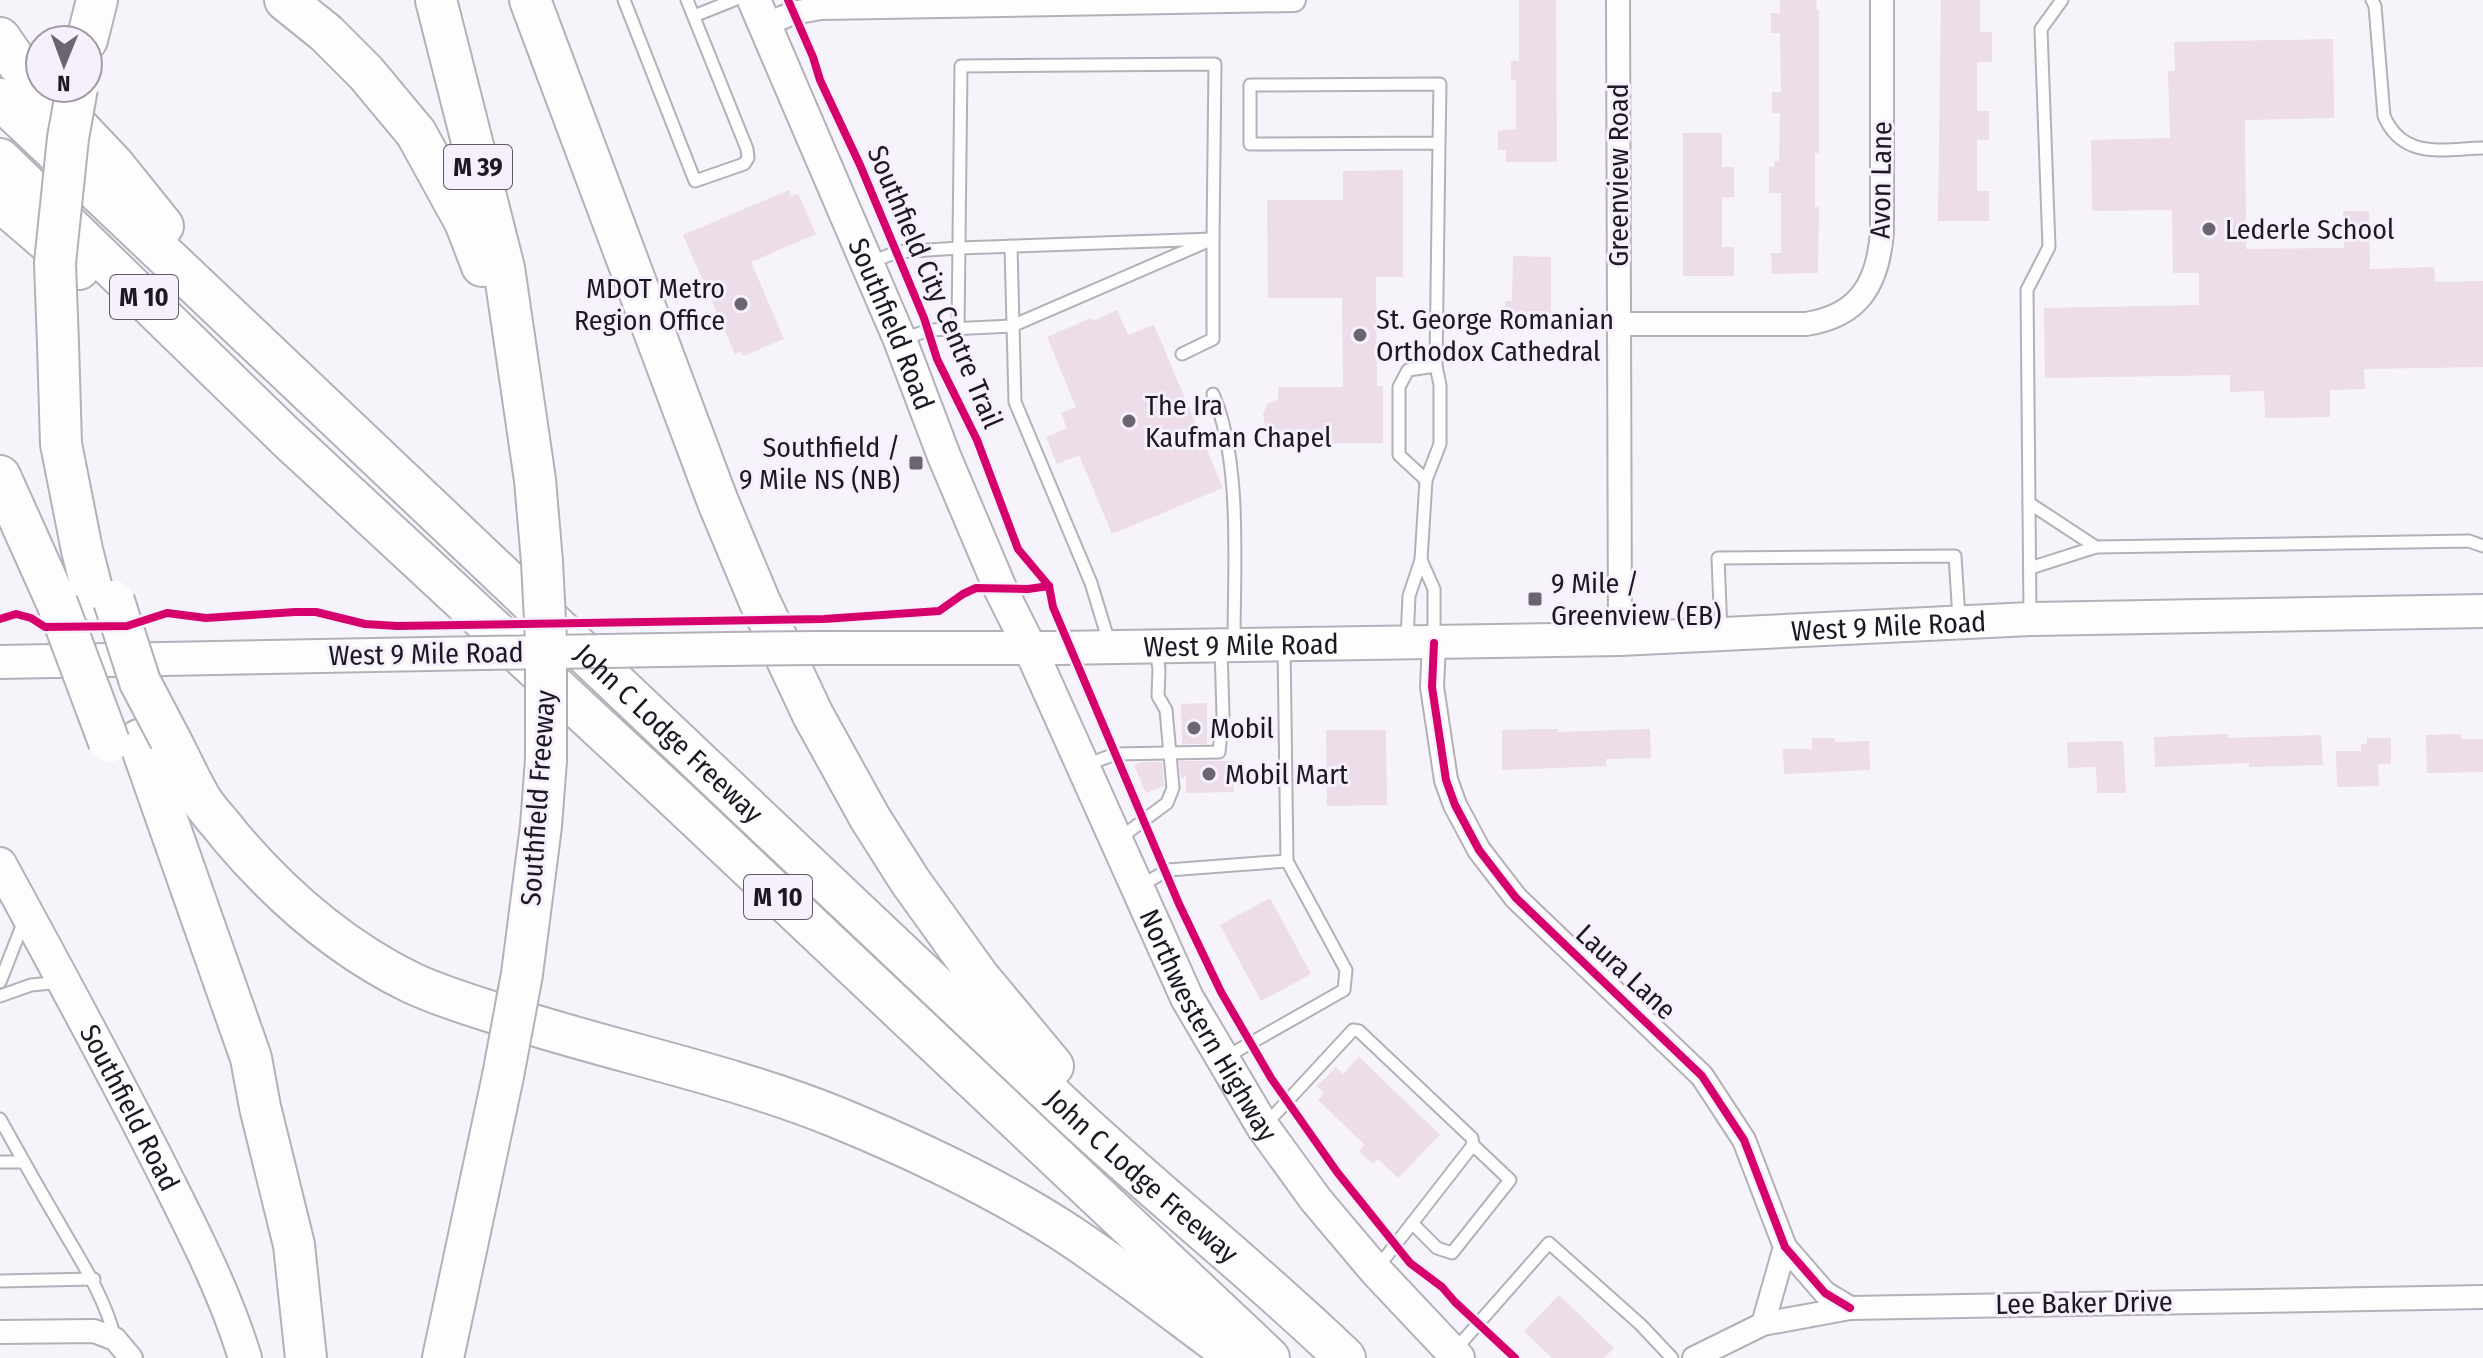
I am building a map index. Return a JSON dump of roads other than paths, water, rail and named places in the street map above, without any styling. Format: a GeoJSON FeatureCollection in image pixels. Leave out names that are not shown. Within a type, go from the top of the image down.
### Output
{"type":"FeatureCollection","features":[{"type":"Feature","properties":{"kind":"highway"},"geometry":{"type":"LineString","coordinates":[[91,24],[97,0]]}},
{"type":"Feature","properties":{"kind":"highway"},"geometry":{"type":"LineString","coordinates":[[285,0],[326,33],[356,63],[416,133],[465,222],[512,335]]}},
{"type":"Feature","properties":{"kind":"highway","name":"Southfield Freeway"},"geometry":{"type":"LineString","coordinates":[[436,0],[504,268],[535,480],[546,640],[547,724],[541,826],[522,974],[443,1358]]}},
{"type":"Feature","properties":{"kind":"highway"},"geometry":{"type":"LineString","coordinates":[[530,0],[718,502],[759,600],[813,715],[870,818],[910,881],[979,977],[1080,1097],[1337,1351]]}},
{"type":"Feature","properties":{"kind":"highway"},"geometry":{"type":"LineString","coordinates":[[0,38],[24,70]]}},
{"type":"Feature","properties":{"kind":"highway","name":"John C Lodge Freeway"},"geometry":{"type":"LineString","coordinates":[[0,99],[1066,1109],[1337,1351]]}},
{"type":"Feature","properties":{"kind":"highway"},"geometry":{"type":"LineString","coordinates":[[57,104],[114,165],[273,360]]}},
{"type":"Feature","properties":{"kind":"highway"},"geometry":{"type":"LineString","coordinates":[[74,104],[55,263],[61,444],[82,550],[88,602],[139,740],[234,1062],[260,1107],[294,1245],[306,1358]]}},
{"type":"Feature","properties":{"kind":"highway","name":"John C Lodge Freeway"},"geometry":{"type":"LineString","coordinates":[[0,159],[286,437],[672,795],[1269,1358]]}},
{"type":"Feature","properties":{"kind":"highway"},"geometry":{"type":"LineString","coordinates":[[0,201],[101,288],[286,437]]}},
{"type":"Feature","properties":{"kind":"highway"},"geometry":{"type":"LineString","coordinates":[[0,476],[34,548],[88,602],[140,682],[139,740],[203,803],[249,858],[298,905],[366,957],[414,984],[471,1005],[560,1034],[741,1085],[832,1116],[908,1148],[984,1185],[1063,1232],[1238,1358]]}},
{"type":"Feature","properties":{"kind":"main road","name":"Southfield Road"},"geometry":{"type":"LineString","coordinates":[[760,13],[900,340],[944,456],[1000,588],[1030,648]]}},
{"type":"Feature","properties":{"kind":"main road","name":"West 9 Mile Road"},"geometry":{"type":"LineString","coordinates":[[0,662],[728,649],[1620,639],[2030,619],[2483,611]]}},
{"type":"Feature","properties":{"kind":"main road","name":"Northwestern Highway"},"geometry":{"type":"LineString","coordinates":[[1030,648],[1187,998],[1222,1060],[1263,1127],[1338,1228],[1455,1355]]}},
{"type":"Feature","properties":{"kind":"main road","name":"Southfield Road"},"geometry":{"type":"LineString","coordinates":[[0,864],[136,1118],[206,1257],[245,1358]]}},
{"type":"Feature","properties":{"kind":"street"},"geometry":{"type":"LineString","coordinates":[[760,13],[964,3],[1294,0]]}},
{"type":"Feature","properties":{"kind":"street","name":"Greenview Road"},"geometry":{"type":"LineString","coordinates":[[1618,0],[1620,639]]}},
{"type":"Feature","properties":{"kind":"street","name":"Avon Lane"},"geometry":{"type":"LineString","coordinates":[[1618,324],[1806,324],[1841,314],[1865,292],[1877,266],[1882,232],[1882,0]]}},
{"type":"Feature","properties":{"kind":"street","name":"Laura Lane"},"geometry":{"type":"LineString","coordinates":[[1420,643],[1432,687],[1446,780],[1465,828],[1497,876],[1516,898],[1702,1076],[1744,1140],[1785,1247],[1825,1293],[1850,1308]]}},
{"type":"Feature","properties":{"kind":"street"},"geometry":{"type":"LineString","coordinates":[[1763,1324],[1785,1247]]}},
{"type":"Feature","properties":{"kind":"street","name":"Lee Baker Drive"},"geometry":{"type":"LineString","coordinates":[[1694,1358],[1763,1324],[1850,1308],[2483,1297]]}},
{"type":"Feature","properties":{"kind":"street"},"geometry":{"type":"LineString","coordinates":[[0,1332],[94,1331],[115,1339],[131,1358]]}},
{"type":"Feature","properties":{"kind":"lane"},"geometry":{"type":"LineString","coordinates":[[624,0],[695,181],[744,164],[748,158],[687,0]]}},
{"type":"Feature","properties":{"kind":"lane"},"geometry":{"type":"LineString","coordinates":[[694,16],[734,0]]}},
{"type":"Feature","properties":{"kind":"lane"},"geometry":{"type":"LineString","coordinates":[[2030,619],[2027,290],[2049,247],[2041,29],[2062,0]]}},
{"type":"Feature","properties":{"kind":"lane"},"geometry":{"type":"LineString","coordinates":[[2372,0],[2384,116],[2391,131],[2418,150],[2483,148]]}},
{"type":"Feature","properties":{"kind":"lane"},"geometry":{"type":"LineString","coordinates":[[958,330],[961,66],[1215,64],[1213,339],[1182,354]]}},
{"type":"Feature","properties":{"kind":"lane"},"geometry":{"type":"LineString","coordinates":[[1420,643],[1409,596],[1421,560],[1426,480],[1440,444],[1440,385],[1436,366],[1440,84],[1250,85],[1250,144],[1439,143]]}},
{"type":"Feature","properties":{"kind":"lane"},"geometry":{"type":"LineString","coordinates":[[866,264],[897,252],[1213,239]]}},
{"type":"Feature","properties":{"kind":"lane"},"geometry":{"type":"LineString","coordinates":[[900,340],[929,330],[1012,326],[1213,239]]}},
{"type":"Feature","properties":{"kind":"lane"},"geometry":{"type":"LineString","coordinates":[[1011,246],[1015,402],[1091,583],[1110,647]]}},
{"type":"Feature","properties":{"kind":"lane"},"geometry":{"type":"LineString","coordinates":[[1426,480],[1399,455],[1399,387],[1408,370],[1436,366]]}},
{"type":"Feature","properties":{"kind":"lane"},"geometry":{"type":"LineString","coordinates":[[1083,766],[1115,754],[1219,752],[1234,507],[1222,416],[1213,394]]}},
{"type":"Feature","properties":{"kind":"lane"},"geometry":{"type":"LineString","coordinates":[[2029,503],[2096,547]]}},
{"type":"Feature","properties":{"kind":"lane"},"geometry":{"type":"LineString","coordinates":[[2030,568],[2096,547],[2469,541],[2483,546]]}},
{"type":"Feature","properties":{"kind":"lane"},"geometry":{"type":"LineString","coordinates":[[1721,635],[1718,558],[1955,556],[1959,623]]}},
{"type":"Feature","properties":{"kind":"lane"},"geometry":{"type":"LineString","coordinates":[[1420,643],[1434,589],[1421,560]]}},
{"type":"Feature","properties":{"kind":"lane"},"geometry":{"type":"LineString","coordinates":[[1222,1060],[1344,990],[1346,970],[1287,861],[1284,645]]}},
{"type":"Feature","properties":{"kind":"lane"},"geometry":{"type":"LineString","coordinates":[[1117,841],[1167,803],[1173,788],[1166,710],[1158,696],[1159,669],[1155,646]]}},
{"type":"Feature","properties":{"kind":"lane"},"geometry":{"type":"LineString","coordinates":[[1137,887],[1168,870],[1287,861]]}},
{"type":"Feature","properties":{"kind":"lane"},"geometry":{"type":"LineString","coordinates":[[0,982],[27,913]]}},
{"type":"Feature","properties":{"kind":"lane"},"geometry":{"type":"LineString","coordinates":[[0,996],[31,985],[64,982]]}},
{"type":"Feature","properties":{"kind":"lane"},"geometry":{"type":"LineString","coordinates":[[1263,1127],[1353,1030],[1359,1031],[1472,1138],[1473,1145],[1510,1180],[1452,1253],[1437,1248],[1412,1223]]}},
{"type":"Feature","properties":{"kind":"lane"},"geometry":{"type":"LineString","coordinates":[[0,1119],[94,1279],[109,1314],[115,1339]]}},
{"type":"Feature","properties":{"kind":"lane"},"geometry":{"type":"LineString","coordinates":[[1376,1271],[1473,1145]]}},
{"type":"Feature","properties":{"kind":"lane"},"geometry":{"type":"LineString","coordinates":[[0,1162],[24,1162]]}},
{"type":"Feature","properties":{"kind":"lane"},"geometry":{"type":"LineString","coordinates":[[1455,1355],[1549,1243],[1641,1325],[1672,1358]]}},
{"type":"Feature","properties":{"kind":"lane"},"geometry":{"type":"LineString","coordinates":[[0,1281],[94,1279]]}},
{"type":"Feature","properties":{"kind":"place","name":"Lederle School"},"geometry":{"type":"Point","coordinates":[2209,229]}},
{"type":"Feature","properties":{"kind":"place","name":"MDOT Metro Region Office"},"geometry":{"type":"Point","coordinates":[741,304]}},
{"type":"Feature","properties":{"kind":"place","name":"St. George Romanian Orthodox Cathedral"},"geometry":{"type":"Point","coordinates":[1360,335]}},
{"type":"Feature","properties":{"kind":"place","name":"The Ira Kaufman Chapel"},"geometry":{"type":"Point","coordinates":[1129,421]}},
{"type":"Feature","properties":{"kind":"place","name":"Southfield / 9 Mile NS (NB)"},"geometry":{"type":"Point","coordinates":[916,463]}},
{"type":"Feature","properties":{"kind":"place","name":"9 Mile / Greenview (EB)"},"geometry":{"type":"Point","coordinates":[1535,599]}},
{"type":"Feature","properties":{"kind":"place","name":"Mobil"},"geometry":{"type":"Point","coordinates":[1194,728]}},
{"type":"Feature","properties":{"kind":"place","name":"Mobil Mart"},"geometry":{"type":"Point","coordinates":[1209,774]}}]}
